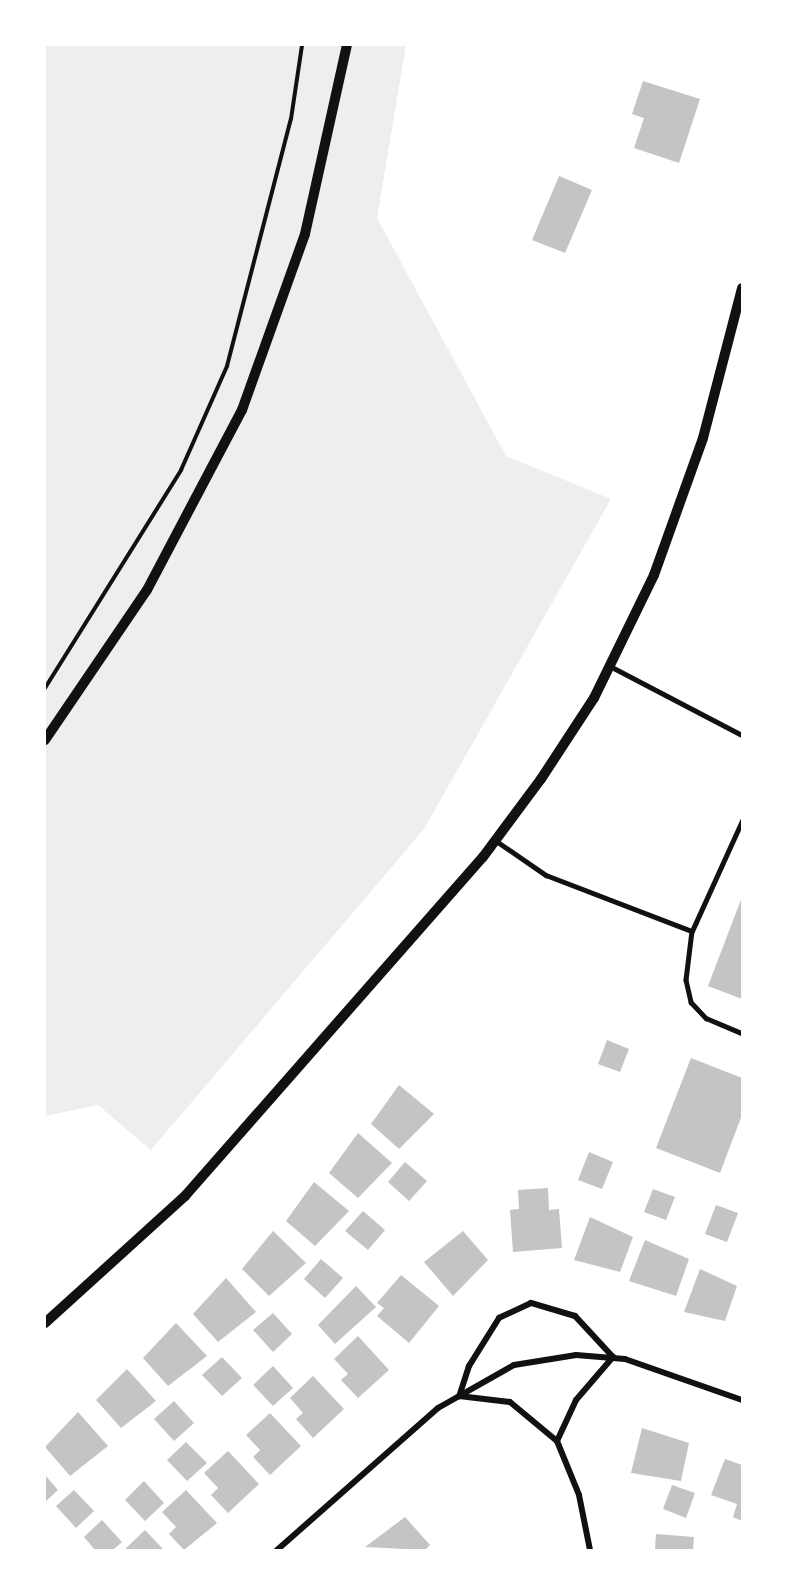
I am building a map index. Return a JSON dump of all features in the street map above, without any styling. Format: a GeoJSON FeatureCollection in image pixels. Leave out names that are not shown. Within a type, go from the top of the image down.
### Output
{"type":"FeatureCollection","features":[{"type":"Feature","properties":{"kind":"street"},"geometry":{"type":"LineString","coordinates":[[45,740],[147,590],[242,410],[305,234],[347,45]]}},
{"type":"Feature","properties":{"kind":"street"},"geometry":{"type":"LineString","coordinates":[[45,1323],[185,1196],[495,840],[541,779],[610,666],[683,501],[742,288]]}},
{"type":"Feature","properties":{"kind":"street"},"geometry":{"type":"LineString","coordinates":[[459,1396],[469,1366],[499,1318],[531,1303],[575,1316],[613,1357]]}},
{"type":"Feature","properties":{"kind":"street"},"geometry":{"type":"LineString","coordinates":[[278,1550],[438,1408],[513,1365],[576,1355],[613,1357],[742,1400]]}},
{"type":"Feature","properties":{"kind":"street"},"geometry":{"type":"LineString","coordinates":[[557,1441],[576,1400],[613,1357]]}},
{"type":"Feature","properties":{"kind":"street"},"geometry":{"type":"LineString","coordinates":[[459,1396],[510,1402],[557,1441],[579,1495],[590,1550]]}},
{"type":"Feature","properties":{"kind":"lane"},"geometry":{"type":"LineString","coordinates":[[610,666],[742,735]]}},
{"type":"Feature","properties":{"kind":"lane"},"geometry":{"type":"LineString","coordinates":[[742,821],[692,931],[686,980],[691,1002],[706,1018],[742,1033]]}},
{"type":"Feature","properties":{"kind":"lane"},"geometry":{"type":"LineString","coordinates":[[495,840],[546,875],[692,931]]}},
{"type":"Feature","properties":{"kind":"path"},"geometry":{"type":"LineString","coordinates":[[45,688],[181,470],[227,366],[291,119],[302,45]]}},
{"type":"Feature","properties":{"kind":"shaded area"},"geometry":{"type":"Polygon","coordinates":[[[45,45],[406,45],[377,218],[506,456],[611,499],[424,829],[151,1150],[98,1105],[45,1116],[45,45]]]}},
{"type":"Feature","properties":{"kind":"building"},"geometry":{"type":"Polygon","coordinates":[[[643,81],[700,99],[679,163],[634,148],[644,118],[632,114],[643,81]]]}},
{"type":"Feature","properties":{"kind":"building"},"geometry":{"type":"Polygon","coordinates":[[[559,176],[592,190],[565,253],[532,240],[559,176]]]}},
{"type":"Feature","properties":{"kind":"building"},"geometry":{"type":"Polygon","coordinates":[[[742,897],[742,999],[708,986],[742,897]]]}},
{"type":"Feature","properties":{"kind":"building"},"geometry":{"type":"Polygon","coordinates":[[[607,1040],[629,1049],[620,1072],[598,1064],[607,1040]]]}},
{"type":"Feature","properties":{"kind":"building"},"geometry":{"type":"Polygon","coordinates":[[[691,1058],[742,1078],[742,1115],[720,1173],[656,1148],[691,1058]]]}},
{"type":"Feature","properties":{"kind":"building"},"geometry":{"type":"Polygon","coordinates":[[[399,1085],[434,1114],[399,1149],[371,1124],[399,1085]]]}},
{"type":"Feature","properties":{"kind":"building"},"geometry":{"type":"Polygon","coordinates":[[[358,1133],[392,1163],[358,1198],[329,1173],[358,1133]]]}},
{"type":"Feature","properties":{"kind":"building"},"geometry":{"type":"Polygon","coordinates":[[[589,1152],[613,1162],[602,1189],[578,1180],[589,1152]]]}},
{"type":"Feature","properties":{"kind":"building"},"geometry":{"type":"Polygon","coordinates":[[[405,1162],[427,1181],[409,1201],[388,1182],[405,1162]]]}},
{"type":"Feature","properties":{"kind":"building"},"geometry":{"type":"Polygon","coordinates":[[[314,1182],[349,1211],[315,1246],[286,1221],[314,1182]]]}},
{"type":"Feature","properties":{"kind":"building"},"geometry":{"type":"Polygon","coordinates":[[[548,1188],[549,1210],[559,1209],[562,1248],[513,1252],[510,1210],[519,1209],[518,1190],[548,1188]]]}},
{"type":"Feature","properties":{"kind":"building"},"geometry":{"type":"Polygon","coordinates":[[[653,1189],[675,1197],[666,1220],[644,1212],[653,1189]]]}},
{"type":"Feature","properties":{"kind":"building"},"geometry":{"type":"Polygon","coordinates":[[[716,1205],[738,1213],[727,1242],[705,1234],[716,1205]]]}},
{"type":"Feature","properties":{"kind":"building"},"geometry":{"type":"Polygon","coordinates":[[[363,1211],[385,1230],[368,1250],[345,1231],[363,1211]]]}},
{"type":"Feature","properties":{"kind":"building"},"geometry":{"type":"Polygon","coordinates":[[[590,1217],[633,1237],[620,1272],[574,1260],[590,1217]]]}},
{"type":"Feature","properties":{"kind":"building"},"geometry":{"type":"Polygon","coordinates":[[[273,1231],[306,1263],[269,1296],[242,1269],[273,1231]]]}},
{"type":"Feature","properties":{"kind":"building"},"geometry":{"type":"Polygon","coordinates":[[[463,1231],[488,1260],[453,1296],[424,1262],[463,1231]]]}},
{"type":"Feature","properties":{"kind":"building"},"geometry":{"type":"Polygon","coordinates":[[[645,1240],[689,1259],[676,1296],[629,1281],[645,1240]]]}},
{"type":"Feature","properties":{"kind":"building"},"geometry":{"type":"Polygon","coordinates":[[[321,1259],[343,1278],[325,1298],[304,1279],[321,1259]]]}},
{"type":"Feature","properties":{"kind":"building"},"geometry":{"type":"Polygon","coordinates":[[[700,1269],[737,1286],[725,1321],[684,1312],[700,1269]]]}},
{"type":"Feature","properties":{"kind":"building"},"geometry":{"type":"Polygon","coordinates":[[[401,1275],[439,1306],[409,1343],[377,1316],[384,1308],[377,1303],[401,1275]]]}},
{"type":"Feature","properties":{"kind":"building"},"geometry":{"type":"Polygon","coordinates":[[[226,1278],[256,1312],[218,1342],[193,1314],[226,1278]]]}},
{"type":"Feature","properties":{"kind":"building"},"geometry":{"type":"Polygon","coordinates":[[[356,1286],[376,1307],[335,1344],[318,1325],[356,1286]]]}},
{"type":"Feature","properties":{"kind":"building"},"geometry":{"type":"Polygon","coordinates":[[[273,1313],[292,1334],[273,1352],[253,1330],[273,1313]]]}},
{"type":"Feature","properties":{"kind":"building"},"geometry":{"type":"Polygon","coordinates":[[[176,1323],[207,1356],[168,1386],[143,1358],[176,1323]]]}},
{"type":"Feature","properties":{"kind":"building"},"geometry":{"type":"Polygon","coordinates":[[[358,1336],[389,1370],[358,1398],[341,1380],[348,1374],[334,1359],[358,1336]]]}},
{"type":"Feature","properties":{"kind":"building"},"geometry":{"type":"Polygon","coordinates":[[[222,1357],[242,1378],[222,1396],[202,1375],[222,1357]]]}},
{"type":"Feature","properties":{"kind":"building"},"geometry":{"type":"Polygon","coordinates":[[[273,1366],[293,1388],[273,1406],[253,1385],[273,1366]]]}},
{"type":"Feature","properties":{"kind":"building"},"geometry":{"type":"Polygon","coordinates":[[[127,1369],[156,1401],[121,1428],[96,1400],[127,1369]]]}},
{"type":"Feature","properties":{"kind":"building"},"geometry":{"type":"Polygon","coordinates":[[[313,1376],[344,1409],[313,1438],[296,1419],[303,1413],[290,1398],[313,1376]]]}},
{"type":"Feature","properties":{"kind":"building"},"geometry":{"type":"Polygon","coordinates":[[[174,1401],[194,1423],[174,1441],[154,1419],[174,1401]]]}},
{"type":"Feature","properties":{"kind":"building"},"geometry":{"type":"Polygon","coordinates":[[[78,1412],[108,1446],[70,1476],[45,1447],[78,1412]]]}},
{"type":"Feature","properties":{"kind":"building"},"geometry":{"type":"Polygon","coordinates":[[[270,1413],[301,1446],[270,1475],[253,1457],[260,1450],[246,1435],[270,1413]]]}},
{"type":"Feature","properties":{"kind":"building"},"geometry":{"type":"Polygon","coordinates":[[[642,1428],[689,1443],[681,1481],[631,1473],[642,1428]]]}},
{"type":"Feature","properties":{"kind":"building"},"geometry":{"type":"Polygon","coordinates":[[[186,1442],[207,1463],[187,1481],[167,1460],[186,1442]]]}},
{"type":"Feature","properties":{"kind":"building"},"geometry":{"type":"Polygon","coordinates":[[[228,1451],[259,1484],[228,1513],[211,1495],[218,1488],[204,1473],[228,1451]]]}},
{"type":"Feature","properties":{"kind":"building"},"geometry":{"type":"Polygon","coordinates":[[[725,1459],[742,1465],[742,1521],[733,1517],[737,1504],[711,1495],[725,1459]]]}},
{"type":"Feature","properties":{"kind":"building"},"geometry":{"type":"Polygon","coordinates":[[[45,1475],[58,1490],[45,1502],[45,1475]]]}},
{"type":"Feature","properties":{"kind":"building"},"geometry":{"type":"Polygon","coordinates":[[[144,1481],[164,1503],[145,1521],[125,1500],[144,1481]]]}},
{"type":"Feature","properties":{"kind":"building"},"geometry":{"type":"Polygon","coordinates":[[[672,1485],[695,1493],[686,1518],[663,1509],[672,1485]]]}},
{"type":"Feature","properties":{"kind":"building"},"geometry":{"type":"Polygon","coordinates":[[[74,1490],[94,1511],[76,1528],[56,1506],[74,1490]]]}},
{"type":"Feature","properties":{"kind":"building"},"geometry":{"type":"Polygon","coordinates":[[[186,1490],[217,1523],[184,1550],[169,1534],[176,1527],[162,1512],[186,1490]]]}},
{"type":"Feature","properties":{"kind":"building"},"geometry":{"type":"Polygon","coordinates":[[[405,1517],[430,1545],[425,1550],[365,1547],[405,1517]]]}},
{"type":"Feature","properties":{"kind":"building"},"geometry":{"type":"Polygon","coordinates":[[[102,1520],[122,1542],[113,1550],[95,1550],[84,1537],[102,1520]]]}},
{"type":"Feature","properties":{"kind":"building"},"geometry":{"type":"Polygon","coordinates":[[[145,1530],[164,1550],[124,1550],[145,1530]]]}},
{"type":"Feature","properties":{"kind":"building"},"geometry":{"type":"Polygon","coordinates":[[[656,1534],[694,1537],[693,1550],[655,1550],[656,1534]]]}}]}
